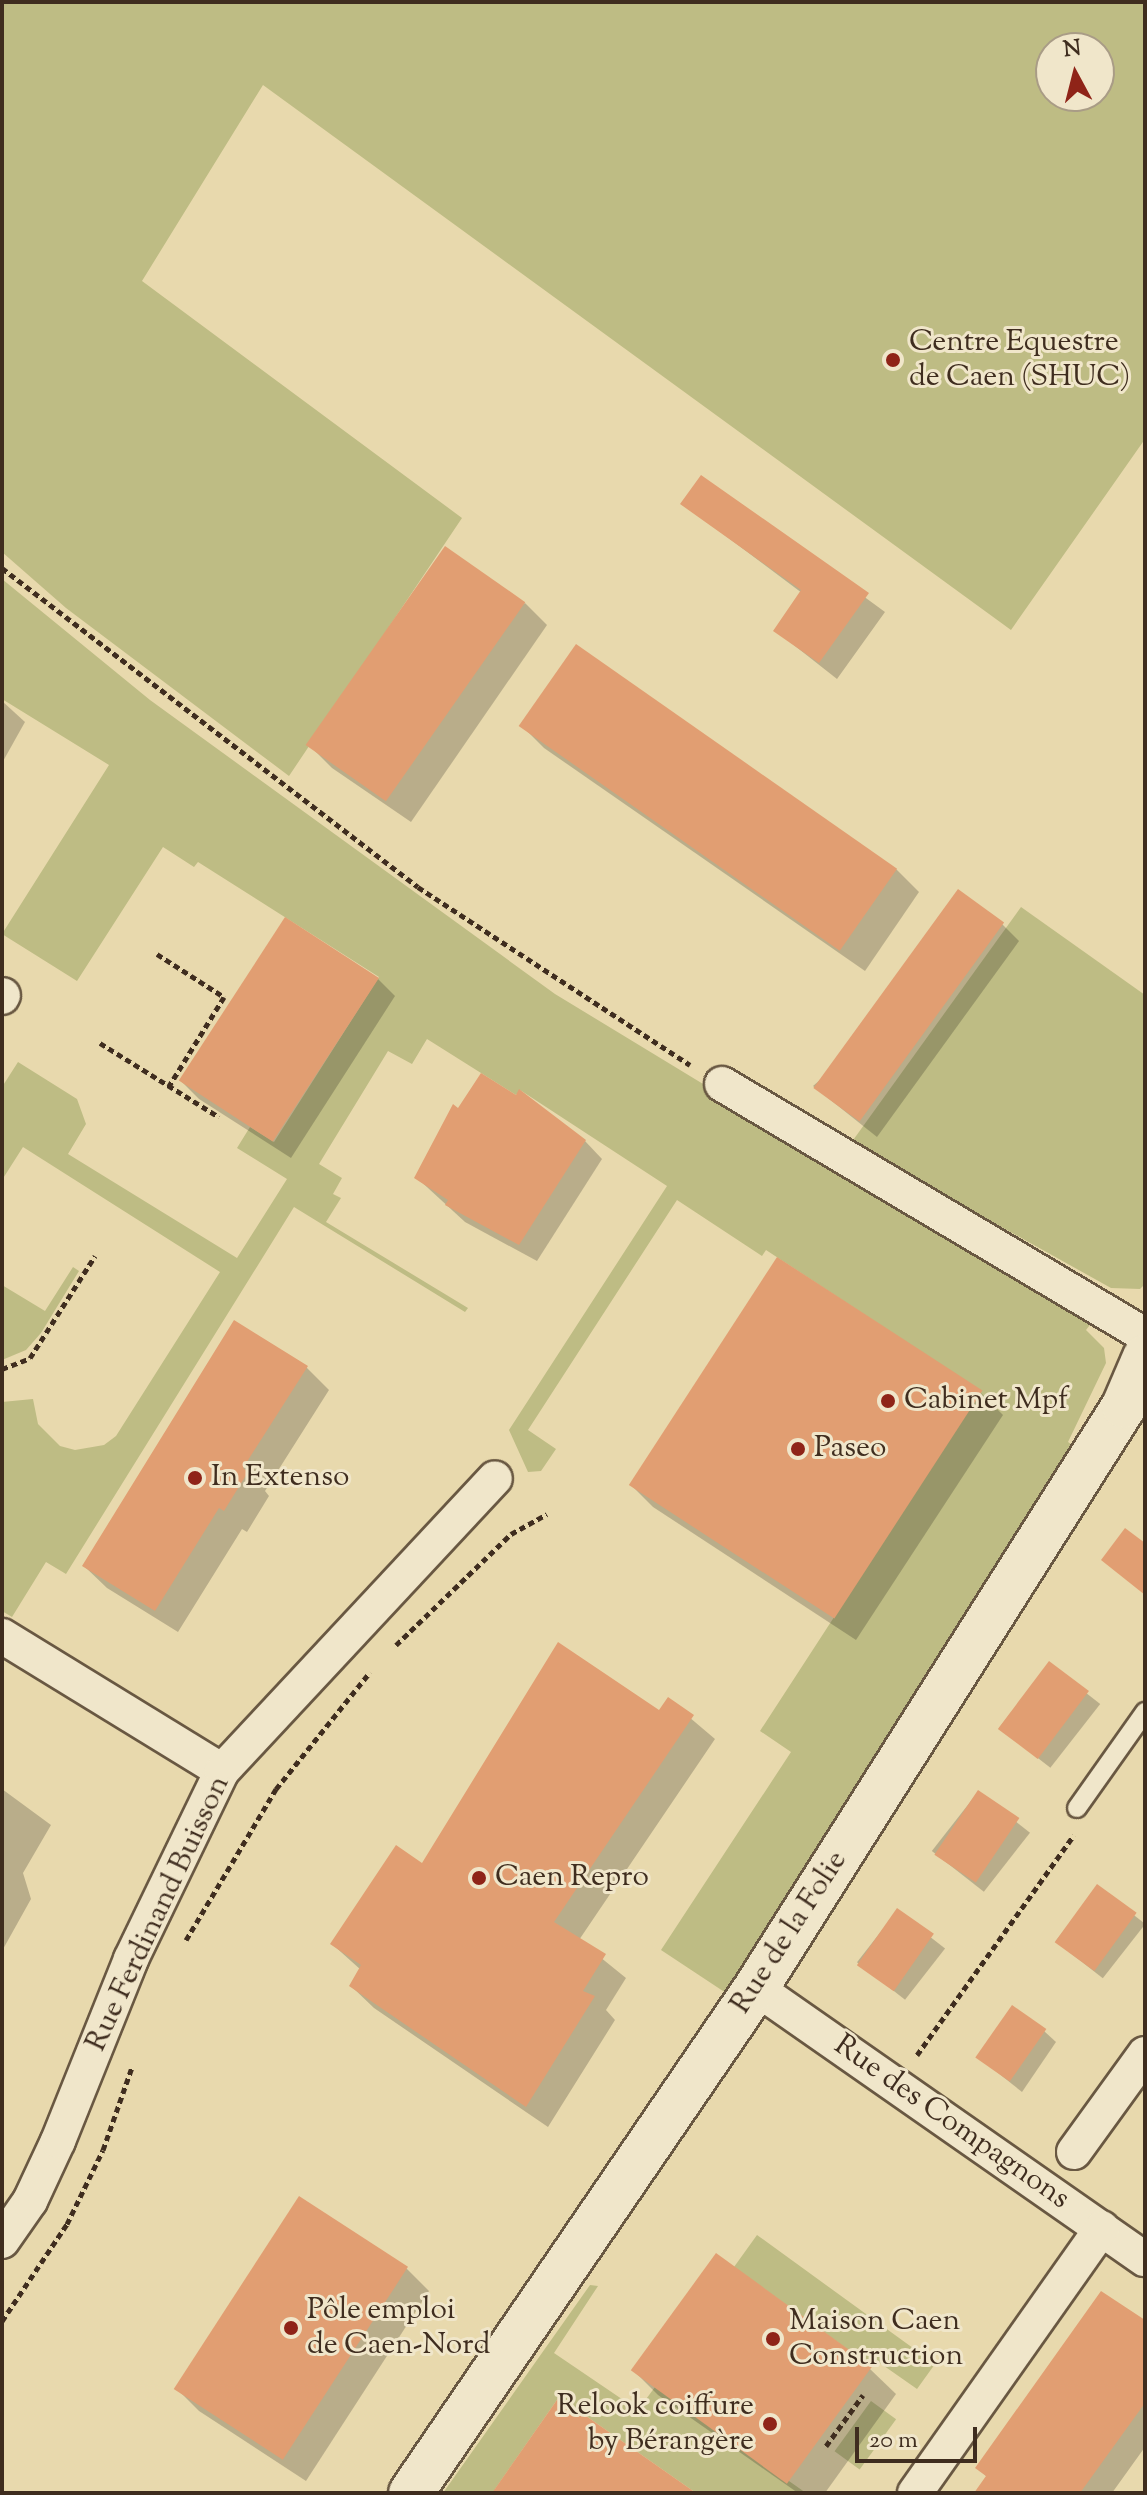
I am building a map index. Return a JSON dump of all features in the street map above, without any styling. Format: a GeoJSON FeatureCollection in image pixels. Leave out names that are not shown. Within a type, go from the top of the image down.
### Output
{"type":"FeatureCollection","features":[{"type":"Feature","properties":{"kind":"street"},"geometry":{"type":"LineString","coordinates":[[722,1084],[1145,1335]]}},
{"type":"Feature","properties":{"kind":"street","name":"Rue de la Folie"},"geometry":{"type":"LineString","coordinates":[[411,2493],[756,1988],[1134,1414],[1145,1357]]}},
{"type":"Feature","properties":{"kind":"street","name":"Rue Ferdinand Buisson"},"geometry":{"type":"LineString","coordinates":[[2,2241],[30,2201],[58,2141],[131,1959],[222,1771],[495,1478]]}},
{"type":"Feature","properties":{"kind":"street"},"geometry":{"type":"LineString","coordinates":[[2,1636],[222,1771]]}},
{"type":"Feature","properties":{"kind":"street","name":"Rue des Compagnons"},"geometry":{"type":"LineString","coordinates":[[756,1988],[1145,2259]]}},
{"type":"Feature","properties":{"kind":"street"},"geometry":{"type":"LineString","coordinates":[[1074,2152],[1145,2054]]}},
{"type":"Feature","properties":{"kind":"street"},"geometry":{"type":"LineString","coordinates":[[915,2493],[1102,2228]]}},
{"type":"Feature","properties":{"kind":"lane"},"geometry":{"type":"LineString","coordinates":[[1077,1808],[1145,1712]]}},
{"type":"Feature","properties":{"kind":"path"},"geometry":{"type":"LineString","coordinates":[[2,568],[418,887],[722,1084]]}},
{"type":"Feature","properties":{"kind":"path"},"geometry":{"type":"LineString","coordinates":[[157,954],[224,997],[169,1086]]}},
{"type":"Feature","properties":{"kind":"path"},"geometry":{"type":"LineString","coordinates":[[100,1043],[219,1117]]}},
{"type":"Feature","properties":{"kind":"path"},"geometry":{"type":"LineString","coordinates":[[2,1369],[30,1358],[95,1256]]}},
{"type":"Feature","properties":{"kind":"path"},"geometry":{"type":"LineString","coordinates":[[389,1651],[511,1534],[547,1514]]}},
{"type":"Feature","properties":{"kind":"path"},"geometry":{"type":"LineString","coordinates":[[181,1949],[276,1789],[380,1662]]}},
{"type":"Feature","properties":{"kind":"path"},"geometry":{"type":"LineString","coordinates":[[912,2063],[1073,1836],[1077,1808]]}},
{"type":"Feature","properties":{"kind":"path"},"geometry":{"type":"LineString","coordinates":[[2,2321],[40,2272],[67,2224],[103,2150],[137,2051]]}},
{"type":"Feature","properties":{"kind":"path"},"geometry":{"type":"LineString","coordinates":[[826,2446],[863,2395]]}},
{"type":"Feature","properties":{"kind":"shaded area","name":"Centre Equestre de Caen (SHUC)"},"geometry":{"type":"Polygon","coordinates":[[[2,2],[1145,2],[1145,439],[1011,630],[263,85],[142,281],[462,518],[289,776],[66,608],[2,552],[2,2]]]}},
{"type":"Feature","properties":{"kind":"shaded area"},"geometry":{"type":"Polygon","coordinates":[[[2,579],[150,700],[555,994],[1093,1321],[1086,1330],[1104,1348],[1106,1363],[1068,1442],[1078,1449],[726,1993],[661,1950],[791,1752],[760,1731],[981,1391],[766,1250],[762,1256],[677,1200],[528,1430],[556,1449],[541,1471],[528,1472],[509,1430],[667,1186],[520,1090],[516,1095],[427,1039],[412,1064],[388,1051],[319,1164],[342,1178],[333,1194],[341,1198],[326,1222],[468,1308],[465,1312],[294,1207],[66,1574],[46,1562],[12,1617],[2,1611],[2,1402],[33,1399],[38,1424],[60,1446],[75,1450],[104,1445],[116,1436],[220,1272],[23,1147],[2,1180],[2,1087],[18,1062],[77,1099],[86,1124],[68,1154],[237,1258],[287,1179],[237,1148],[250,1127],[274,1142],[379,977],[198,862],[194,867],[163,847],[77,981],[2,934],[109,765],[2,699],[2,579]]]}},
{"type":"Feature","properties":{"kind":"shaded area"},"geometry":{"type":"Polygon","coordinates":[[[1021,907],[1145,995],[1145,1284],[1140,1289],[1111,1288],[851,1143],[1021,907]]]}},
{"type":"Feature","properties":{"kind":"shaded area"},"geometry":{"type":"Polygon","coordinates":[[[73,1267],[79,1271],[41,1333],[26,1350],[2,1360],[2,1285],[45,1311],[73,1267]]]}},
{"type":"Feature","properties":{"kind":"shaded area"},"geometry":{"type":"Polygon","coordinates":[[[757,2235],[935,2364],[917,2389],[877,2361],[872,2367],[734,2267],[757,2235]]]}},
{"type":"Feature","properties":{"kind":"shaded area"},"geometry":{"type":"Polygon","coordinates":[[[590,2285],[598,2286],[554,2353],[638,2410],[655,2387],[806,2493],[696,2493],[559,2397],[495,2489],[500,2493],[443,2493],[590,2285]]]}},
{"type":"Feature","properties":{"kind":"shaded area"},"geometry":{"type":"Polygon","coordinates":[[[871,2401],[896,2419],[860,2469],[835,2451],[871,2401]]]}},
{"type":"Feature","properties":{"kind":"building"},"geometry":{"type":"Polygon","coordinates":[[[701,475],[869,593],[819,663],[773,631],[801,590],[680,504],[701,475]]]}},
{"type":"Feature","properties":{"kind":"building"},"geometry":{"type":"Polygon","coordinates":[[[445,546],[525,602],[386,801],[306,745],[445,546]]]}},
{"type":"Feature","properties":{"kind":"building"},"geometry":{"type":"Polygon","coordinates":[[[576,644],[897,869],[840,951],[519,726],[576,644]]]}},
{"type":"Feature","properties":{"kind":"building"},"geometry":{"type":"Polygon","coordinates":[[[958,889],[1004,923],[860,1122],[813,1088],[958,889]]]}},
{"type":"Feature","properties":{"kind":"building"},"geometry":{"type":"Polygon","coordinates":[[[285,917],[379,978],[273,1142],[179,1081],[285,917]]]}},
{"type":"Feature","properties":{"kind":"building"},"geometry":{"type":"Polygon","coordinates":[[[481,1073],[516,1095],[519,1089],[586,1140],[519,1245],[445,1205],[448,1200],[414,1178],[453,1104],[458,1108],[481,1073]]]}},
{"type":"Feature","properties":{"kind":"building","name":"Paseo"},"geometry":{"type":"Polygon","coordinates":[[[777,1257],[982,1390],[834,1619],[629,1485],[777,1257]]]}},
{"type":"Feature","properties":{"kind":"building"},"geometry":{"type":"Polygon","coordinates":[[[234,1320],[308,1366],[243,1468],[248,1472],[224,1511],[219,1508],[155,1611],[82,1566],[234,1320]]]}},
{"type":"Feature","properties":{"kind":"building"},"geometry":{"type":"Polygon","coordinates":[[[1125,1528],[1145,1543],[1145,1595],[1101,1560],[1125,1528]]]}},
{"type":"Feature","properties":{"kind":"building","name":"Caen Repro"},"geometry":{"type":"Polygon","coordinates":[[[558,1642],[659,1710],[668,1697],[694,1715],[554,1922],[606,1954],[583,1991],[595,1996],[526,2107],[349,1986],[361,1965],[330,1944],[396,1845],[422,1863],[558,1642]]]}},
{"type":"Feature","properties":{"kind":"building"},"geometry":{"type":"Polygon","coordinates":[[[1049,1661],[1089,1691],[1038,1759],[998,1729],[1049,1661]]]}},
{"type":"Feature","properties":{"kind":"building"},"geometry":{"type":"Polygon","coordinates":[[[978,1790],[1019,1818],[976,1883],[934,1855],[978,1790]]]}},
{"type":"Feature","properties":{"kind":"building"},"geometry":{"type":"Polygon","coordinates":[[[1097,1884],[1137,1913],[1094,1971],[1055,1942],[1097,1884]]]}},
{"type":"Feature","properties":{"kind":"building"},"geometry":{"type":"Polygon","coordinates":[[[897,1908],[934,1934],[894,1991],[857,1965],[897,1908]]]}},
{"type":"Feature","properties":{"kind":"building"},"geometry":{"type":"Polygon","coordinates":[[[1012,2005],[1046,2029],[1010,2082],[975,2057],[1012,2005]]]}},
{"type":"Feature","properties":{"kind":"building","name":"Pôle emploi de Caen-Nord"},"geometry":{"type":"Polygon","coordinates":[[[299,2196],[408,2267],[283,2460],[174,2389],[299,2196]]]}},
{"type":"Feature","properties":{"kind":"building"},"geometry":{"type":"Polygon","coordinates":[[[716,2253],[872,2366],[787,2484],[631,2370],[716,2253]]]}},
{"type":"Feature","properties":{"kind":"building"},"geometry":{"type":"Polygon","coordinates":[[[1101,2291],[1145,2320],[1145,2403],[1080,2493],[974,2493],[986,2476],[975,2468],[1101,2291]]]}},
{"type":"Feature","properties":{"kind":"building"},"geometry":{"type":"Polygon","coordinates":[[[559,2397],[696,2493],[492,2493],[559,2397]]]}},
{"type":"Feature","properties":{"kind":"place","name":"Centre Equestre de Caen (SHUC)"},"geometry":{"type":"Point","coordinates":[893,360]}},
{"type":"Feature","properties":{"kind":"place","name":"Cabinet Mpf"},"geometry":{"type":"Point","coordinates":[888,1401]}},
{"type":"Feature","properties":{"kind":"place","name":"Paseo"},"geometry":{"type":"Point","coordinates":[798,1449]}},
{"type":"Feature","properties":{"kind":"place","name":"In Extenso"},"geometry":{"type":"Point","coordinates":[195,1478]}},
{"type":"Feature","properties":{"kind":"place","name":"Caen Repro"},"geometry":{"type":"Point","coordinates":[479,1878]}},
{"type":"Feature","properties":{"kind":"place","name":"Pôle emploi de Caen-Nord"},"geometry":{"type":"Point","coordinates":[291,2328]}},
{"type":"Feature","properties":{"kind":"place","name":"Maison Caen Construction"},"geometry":{"type":"Point","coordinates":[773,2339]}},
{"type":"Feature","properties":{"kind":"place","name":"Relook coiffure by Bérangère"},"geometry":{"type":"Point","coordinates":[770,2424]}}]}
